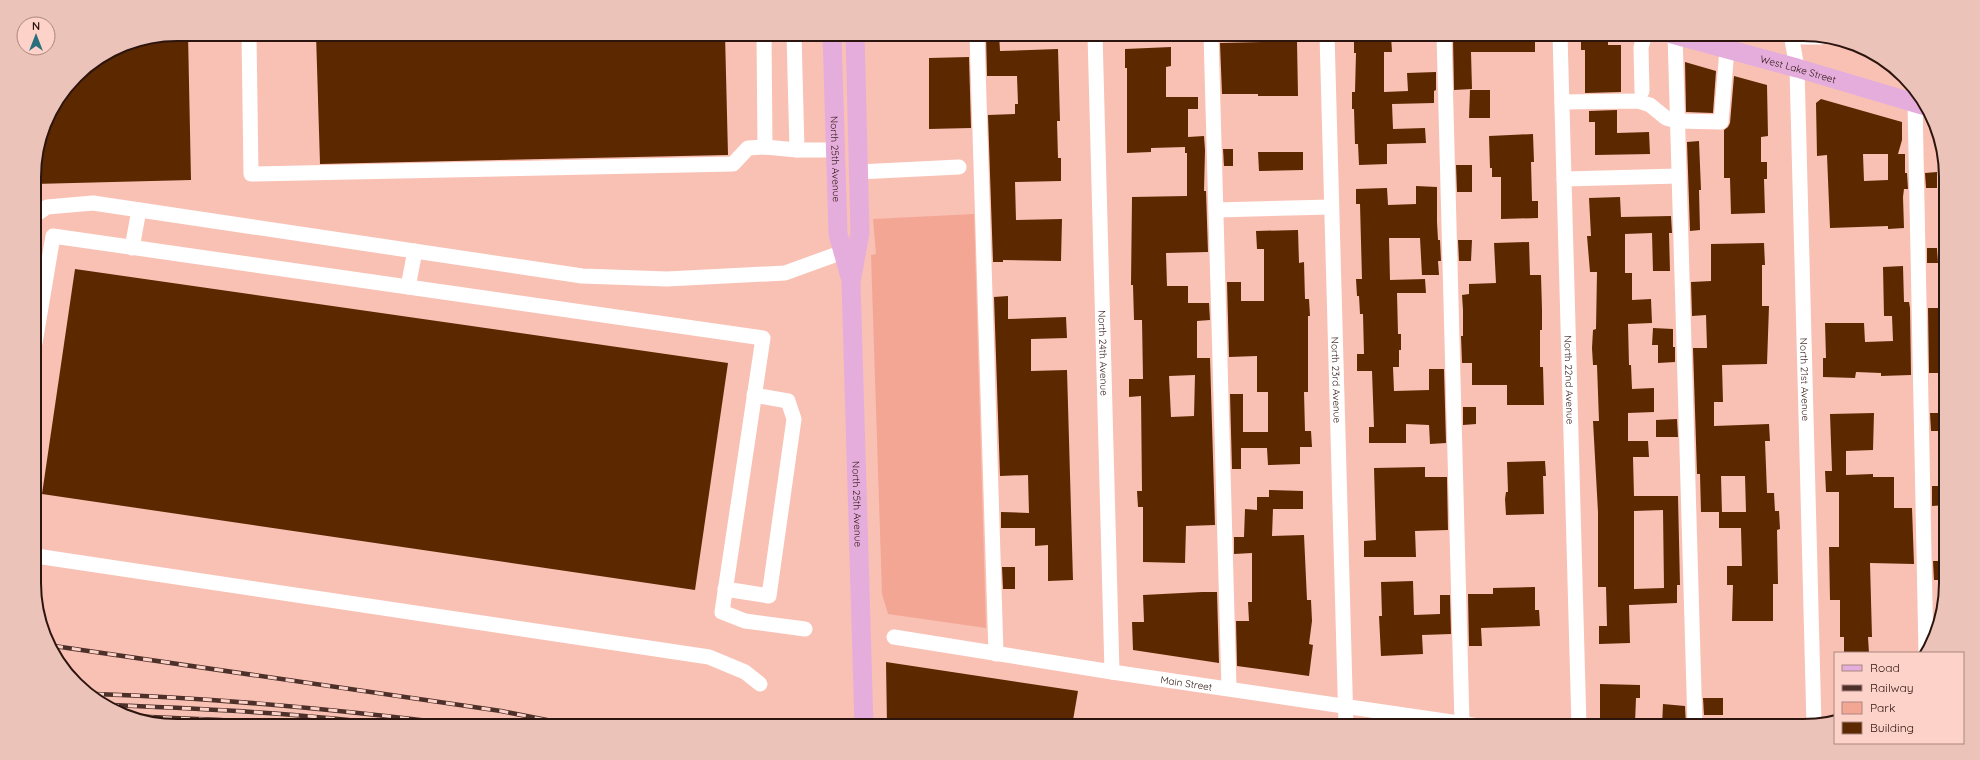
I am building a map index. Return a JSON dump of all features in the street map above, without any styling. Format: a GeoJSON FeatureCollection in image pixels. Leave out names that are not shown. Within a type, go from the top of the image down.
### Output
{"type":"FeatureCollection","features":[{"type":"Feature","properties":{"kind":"main road","name":"North 25th Avenue"},"geometry":{"type":"LineString","coordinates":[[832,41],[834,150],[838,234],[851,282]]}},
{"type":"Feature","properties":{"kind":"main road","name":"North 25th Avenue"},"geometry":{"type":"LineString","coordinates":[[855,41],[860,233],[851,282],[864,719]]}},
{"type":"Feature","properties":{"kind":"main road","name":"West Lake Street"},"geometry":{"type":"LineString","coordinates":[[1699,41],[1917,103]]}},
{"type":"Feature","properties":{"kind":"street"},"geometry":{"type":"LineString","coordinates":[[249,41],[251,174],[733,164],[748,148],[765,147],[796,150],[834,150]]}},
{"type":"Feature","properties":{"kind":"street"},"geometry":{"type":"LineString","coordinates":[[764,41],[765,147]]}},
{"type":"Feature","properties":{"kind":"street"},"geometry":{"type":"LineString","coordinates":[[794,41],[796,150]]}},
{"type":"Feature","properties":{"kind":"street"},"geometry":{"type":"LineString","coordinates":[[977,41],[996,654]]}},
{"type":"Feature","properties":{"kind":"street","name":"North 24th Avenue"},"geometry":{"type":"LineString","coordinates":[[1095,41],[1112,672]]}},
{"type":"Feature","properties":{"kind":"street"},"geometry":{"type":"LineString","coordinates":[[1211,41],[1229,688]]}},
{"type":"Feature","properties":{"kind":"street","name":"North 23rd Avenue"},"geometry":{"type":"LineString","coordinates":[[1326,41],[1346,719]]}},
{"type":"Feature","properties":{"kind":"street"},"geometry":{"type":"LineString","coordinates":[[1444,41],[1462,719]]}},
{"type":"Feature","properties":{"kind":"street","name":"North 22nd Avenue"},"geometry":{"type":"LineString","coordinates":[[1560,41],[1580,719]]}},
{"type":"Feature","properties":{"kind":"street"},"geometry":{"type":"LineString","coordinates":[[1642,91],[1641,47],[1643,41]]}},
{"type":"Feature","properties":{"kind":"street"},"geometry":{"type":"LineString","coordinates":[[1674,41],[1695,719]]}},
{"type":"Feature","properties":{"kind":"street","name":"North 21st Avenue"},"geometry":{"type":"LineString","coordinates":[[1792,41],[1796,68],[1814,719]]}},
{"type":"Feature","properties":{"kind":"street"},"geometry":{"type":"LineString","coordinates":[[1562,102],[1638,101],[1650,105],[1666,118],[1677,121],[1721,122],[1727,49]]}},
{"type":"Feature","properties":{"kind":"street"},"geometry":{"type":"LineString","coordinates":[[1920,108],[1926,641]]}},
{"type":"Feature","properties":{"kind":"street"},"geometry":{"type":"LineString","coordinates":[[858,172],[959,167]]}},
{"type":"Feature","properties":{"kind":"street"},"geometry":{"type":"LineString","coordinates":[[1564,179],[1679,176]]}},
{"type":"Feature","properties":{"kind":"street"},"geometry":{"type":"LineString","coordinates":[[41,211],[47,207],[93,203],[582,276],[666,279],[785,273],[843,252]]}},
{"type":"Feature","properties":{"kind":"street"},"geometry":{"type":"LineString","coordinates":[[1216,210],[1332,208]]}},
{"type":"Feature","properties":{"kind":"street"},"geometry":{"type":"LineString","coordinates":[[132,248],[139,210]]}},
{"type":"Feature","properties":{"kind":"street"},"geometry":{"type":"LineString","coordinates":[[41,307],[53,236],[763,338],[722,612],[745,621],[805,629]]}},
{"type":"Feature","properties":{"kind":"street"},"geometry":{"type":"LineString","coordinates":[[408,287],[415,251]]}},
{"type":"Feature","properties":{"kind":"street"},"geometry":{"type":"LineString","coordinates":[[725,589],[769,596],[794,419],[788,401],[754,395]]}},
{"type":"Feature","properties":{"kind":"street"},"geometry":{"type":"LineString","coordinates":[[41,557],[709,657],[745,672],[760,684]]}},
{"type":"Feature","properties":{"kind":"street","name":"Main Street"},"geometry":{"type":"LineString","coordinates":[[894,637],[1112,672],[1435,719]]}},
{"type":"Feature","properties":{"kind":"green space"},"geometry":{"type":"Polygon","coordinates":[[[974,214],[986,628],[888,614],[882,594],[871,255],[876,254],[873,219],[974,214]]]}},
{"type":"Feature","properties":{"kind":"building"},"geometry":{"type":"Polygon","coordinates":[[[188,41],[191,180],[41,184],[41,168],[51,125],[69,94],[87,75],[101,64],[125,51],[159,42],[188,41]]]}},
{"type":"Feature","properties":{"kind":"building"},"geometry":{"type":"Polygon","coordinates":[[[316,41],[725,41],[728,155],[320,164],[316,41]]]}},
{"type":"Feature","properties":{"kind":"building"},"geometry":{"type":"Polygon","coordinates":[[[986,41],[999,41],[1000,51],[1058,49],[1060,121],[1057,121],[1058,158],[1061,158],[1061,181],[1015,182],[1016,220],[1062,219],[1061,261],[1003,260],[1003,262],[993,262],[988,115],[1015,114],[1015,104],[1018,104],[1017,76],[987,76],[986,41]]]}},
{"type":"Feature","properties":{"kind":"building"},"geometry":{"type":"Polygon","coordinates":[[[1297,41],[1298,96],[1222,94],[1220,43],[1297,41]]]}},
{"type":"Feature","properties":{"kind":"building"},"geometry":{"type":"Polygon","coordinates":[[[1354,41],[1391,41],[1392,52],[1384,52],[1384,92],[1408,91],[1407,73],[1436,72],[1434,103],[1392,104],[1393,129],[1425,128],[1426,143],[1387,144],[1387,164],[1359,165],[1358,144],[1355,144],[1354,109],[1352,109],[1352,92],[1355,92],[1356,53],[1354,53],[1354,41]]]}},
{"type":"Feature","properties":{"kind":"building"},"geometry":{"type":"Polygon","coordinates":[[[1453,41],[1535,41],[1535,52],[1471,52],[1472,89],[1454,90],[1453,41]]]}},
{"type":"Feature","properties":{"kind":"building"},"geometry":{"type":"Polygon","coordinates":[[[1581,41],[1608,41],[1608,45],[1621,45],[1621,92],[1585,93],[1585,50],[1581,50],[1581,41]]]}},
{"type":"Feature","properties":{"kind":"building"},"geometry":{"type":"Polygon","coordinates":[[[1171,47],[1171,66],[1166,67],[1166,97],[1198,97],[1198,109],[1188,109],[1188,137],[1204,136],[1204,191],[1206,191],[1208,252],[1166,253],[1167,286],[1188,286],[1188,303],[1209,303],[1210,320],[1197,321],[1197,358],[1210,358],[1215,525],[1186,526],[1185,563],[1143,562],[1143,507],[1138,507],[1137,491],[1142,491],[1141,396],[1129,397],[1129,379],[1143,379],[1142,320],[1134,320],[1133,285],[1131,285],[1132,197],[1187,196],[1187,153],[1185,153],[1185,147],[1151,148],[1151,152],[1127,153],[1127,68],[1125,68],[1125,49],[1171,47]],[[1195,375],[1169,376],[1171,417],[1194,416],[1195,375]]]}},
{"type":"Feature","properties":{"kind":"building"},"geometry":{"type":"Polygon","coordinates":[[[969,57],[971,128],[929,129],[929,58],[969,57]]]}},
{"type":"Feature","properties":{"kind":"building"},"geometry":{"type":"Polygon","coordinates":[[[1685,62],[1716,71],[1713,113],[1686,112],[1685,62]]]}},
{"type":"Feature","properties":{"kind":"building"},"geometry":{"type":"Polygon","coordinates":[[[1734,76],[1767,85],[1768,136],[1761,137],[1761,162],[1767,162],[1767,179],[1764,179],[1765,213],[1731,214],[1730,178],[1724,178],[1724,130],[1730,123],[1734,76]]]}},
{"type":"Feature","properties":{"kind":"building"},"geometry":{"type":"Polygon","coordinates":[[[1470,90],[1490,90],[1490,118],[1469,118],[1470,90]]]}},
{"type":"Feature","properties":{"kind":"building"},"geometry":{"type":"Polygon","coordinates":[[[1821,99],[1902,122],[1902,140],[1898,154],[1905,154],[1905,173],[1907,173],[1908,189],[1904,189],[1903,197],[1904,228],[1888,229],[1888,226],[1830,228],[1827,155],[1817,156],[1816,103],[1821,99]],[[1863,154],[1864,181],[1888,180],[1888,154],[1863,154]]]}},
{"type":"Feature","properties":{"kind":"building"},"geometry":{"type":"Polygon","coordinates":[[[1617,110],[1617,133],[1649,132],[1650,154],[1595,155],[1595,122],[1589,122],[1589,111],[1617,110]]]}},
{"type":"Feature","properties":{"kind":"building"},"geometry":{"type":"Polygon","coordinates":[[[1533,134],[1534,162],[1531,162],[1532,201],[1538,201],[1538,218],[1501,219],[1501,177],[1492,177],[1492,168],[1490,168],[1489,136],[1533,134]]]}},
{"type":"Feature","properties":{"kind":"building"},"geometry":{"type":"Polygon","coordinates":[[[1699,141],[1701,190],[1699,190],[1700,230],[1690,231],[1687,142],[1699,141]]]}},
{"type":"Feature","properties":{"kind":"building"},"geometry":{"type":"Polygon","coordinates":[[[1223,149],[1233,149],[1233,166],[1224,166],[1223,149]]]}},
{"type":"Feature","properties":{"kind":"building"},"geometry":{"type":"Polygon","coordinates":[[[1258,152],[1303,152],[1303,170],[1259,171],[1258,152]]]}},
{"type":"Feature","properties":{"kind":"building"},"geometry":{"type":"Polygon","coordinates":[[[1456,165],[1472,165],[1472,192],[1457,192],[1456,165]]]}},
{"type":"Feature","properties":{"kind":"building"},"geometry":{"type":"Polygon","coordinates":[[[1937,172],[1937,188],[1926,188],[1925,173],[1937,172]]]}},
{"type":"Feature","properties":{"kind":"building"},"geometry":{"type":"Polygon","coordinates":[[[1416,186],[1437,187],[1437,222],[1441,261],[1438,261],[1439,275],[1422,275],[1420,238],[1389,238],[1390,280],[1425,279],[1426,293],[1397,293],[1398,334],[1401,334],[1401,350],[1399,350],[1399,367],[1393,367],[1394,391],[1429,390],[1429,369],[1444,369],[1446,443],[1430,444],[1429,425],[1406,424],[1406,443],[1369,443],[1369,427],[1374,427],[1372,371],[1357,371],[1357,354],[1364,354],[1363,314],[1360,314],[1356,279],[1362,279],[1360,204],[1356,204],[1356,189],[1387,188],[1388,205],[1416,204],[1416,186]]]}},
{"type":"Feature","properties":{"kind":"building"},"geometry":{"type":"Polygon","coordinates":[[[1620,197],[1621,217],[1671,216],[1672,233],[1669,233],[1670,271],[1653,271],[1652,233],[1625,234],[1625,273],[1632,273],[1632,300],[1651,299],[1652,323],[1628,324],[1629,365],[1631,365],[1632,389],[1654,388],[1654,412],[1628,413],[1628,441],[1648,441],[1649,457],[1633,457],[1634,496],[1678,496],[1680,585],[1677,585],[1677,603],[1629,605],[1630,643],[1599,644],[1599,626],[1607,626],[1606,587],[1598,587],[1598,512],[1593,421],[1599,421],[1597,365],[1593,365],[1592,348],[1593,330],[1596,329],[1597,272],[1590,272],[1587,236],[1591,236],[1589,198],[1620,197]],[[1663,510],[1634,511],[1634,589],[1664,588],[1663,510]]]}},
{"type":"Feature","properties":{"kind":"building"},"geometry":{"type":"Polygon","coordinates":[[[1298,230],[1299,263],[1304,262],[1305,299],[1309,299],[1308,392],[1304,392],[1305,431],[1311,431],[1312,447],[1300,447],[1300,464],[1268,465],[1267,448],[1241,448],[1241,469],[1232,469],[1230,394],[1243,394],[1243,432],[1268,432],[1268,392],[1257,392],[1257,356],[1229,357],[1227,282],[1241,282],[1241,301],[1264,301],[1264,249],[1257,249],[1256,231],[1298,230]]]}},
{"type":"Feature","properties":{"kind":"building"},"geometry":{"type":"Polygon","coordinates":[[[1458,240],[1472,240],[1471,261],[1459,261],[1458,240]]]}},
{"type":"Feature","properties":{"kind":"building"},"geometry":{"type":"Polygon","coordinates":[[[1529,242],[1530,275],[1541,275],[1542,330],[1540,330],[1540,367],[1543,367],[1544,405],[1507,405],[1507,385],[1472,385],[1472,363],[1462,363],[1462,295],[1469,294],[1469,284],[1496,283],[1494,243],[1529,242]]]}},
{"type":"Feature","properties":{"kind":"building"},"geometry":{"type":"Polygon","coordinates":[[[1764,243],[1765,265],[1762,265],[1762,306],[1769,306],[1767,364],[1722,365],[1723,402],[1714,402],[1714,426],[1769,424],[1770,441],[1765,441],[1767,493],[1774,493],[1775,511],[1779,511],[1780,529],[1777,530],[1778,584],[1773,584],[1773,621],[1732,621],[1733,585],[1727,585],[1727,566],[1742,566],[1741,528],[1719,528],[1719,512],[1701,512],[1700,474],[1697,474],[1693,348],[1707,348],[1706,315],[1692,316],[1691,282],[1711,281],[1711,244],[1764,243]],[[1721,476],[1722,512],[1746,512],[1745,476],[1721,476]]]}},
{"type":"Feature","properties":{"kind":"building"},"geometry":{"type":"Polygon","coordinates":[[[1927,248],[1937,248],[1938,263],[1927,263],[1927,248]]]}},
{"type":"Feature","properties":{"kind":"building"},"geometry":{"type":"Polygon","coordinates":[[[1903,266],[1904,302],[1909,302],[1910,308],[1911,375],[1881,376],[1881,373],[1856,372],[1855,378],[1823,377],[1823,358],[1826,358],[1825,323],[1864,323],[1865,342],[1893,341],[1892,316],[1884,316],[1883,267],[1903,266]]]}},
{"type":"Feature","properties":{"kind":"building"},"geometry":{"type":"Polygon","coordinates":[[[75,269],[728,363],[695,590],[42,494],[75,269]]]}},
{"type":"Feature","properties":{"kind":"building"},"geometry":{"type":"Polygon","coordinates":[[[1008,296],[1008,319],[1066,317],[1067,338],[1031,339],[1031,371],[1067,370],[1073,580],[1048,581],[1048,545],[1035,546],[1035,528],[1001,528],[1001,512],[1029,513],[1028,475],[1000,476],[994,297],[1008,296]]]}},
{"type":"Feature","properties":{"kind":"building"},"geometry":{"type":"Polygon","coordinates":[[[1928,308],[1938,308],[1939,373],[1929,373],[1928,308]]]}},
{"type":"Feature","properties":{"kind":"building"},"geometry":{"type":"Polygon","coordinates":[[[1653,328],[1673,329],[1675,362],[1658,363],[1658,345],[1652,345],[1653,328]]]}},
{"type":"Feature","properties":{"kind":"building"},"geometry":{"type":"Polygon","coordinates":[[[1463,407],[1476,407],[1476,424],[1463,425],[1463,407]]]}},
{"type":"Feature","properties":{"kind":"building"},"geometry":{"type":"Polygon","coordinates":[[[1874,413],[1873,450],[1846,451],[1846,475],[1873,474],[1873,477],[1894,477],[1894,508],[1912,508],[1914,564],[1870,563],[1872,637],[1868,637],[1869,652],[1844,652],[1844,637],[1840,637],[1840,600],[1830,600],[1829,547],[1839,547],[1839,492],[1826,492],[1825,471],[1832,471],[1830,414],[1874,413]]]}},
{"type":"Feature","properties":{"kind":"building"},"geometry":{"type":"Polygon","coordinates":[[[1930,413],[1939,413],[1939,431],[1931,431],[1930,413]]]}},
{"type":"Feature","properties":{"kind":"building"},"geometry":{"type":"Polygon","coordinates":[[[1677,419],[1678,437],[1656,437],[1656,420],[1677,419]]]}},
{"type":"Feature","properties":{"kind":"building"},"geometry":{"type":"Polygon","coordinates":[[[1545,461],[1546,476],[1543,476],[1544,514],[1506,515],[1505,499],[1506,492],[1508,492],[1507,462],[1545,461]]]}},
{"type":"Feature","properties":{"kind":"building"},"geometry":{"type":"Polygon","coordinates":[[[1425,467],[1425,477],[1447,477],[1448,530],[1415,531],[1416,557],[1364,557],[1364,541],[1376,540],[1374,468],[1425,467]]]}},
{"type":"Feature","properties":{"kind":"building"},"geometry":{"type":"Polygon","coordinates":[[[1932,486],[1939,486],[1939,506],[1932,506],[1932,486]]]}},
{"type":"Feature","properties":{"kind":"building"},"geometry":{"type":"Polygon","coordinates":[[[1269,490],[1303,491],[1303,509],[1273,509],[1272,536],[1304,535],[1307,600],[1311,600],[1312,621],[1309,644],[1313,645],[1309,676],[1237,666],[1236,621],[1249,621],[1248,602],[1252,602],[1252,553],[1234,554],[1234,537],[1244,537],[1245,509],[1257,510],[1257,497],[1269,497],[1269,490]]]}},
{"type":"Feature","properties":{"kind":"building"},"geometry":{"type":"Polygon","coordinates":[[[1933,561],[1939,561],[1939,580],[1934,580],[1933,561]]]}},
{"type":"Feature","properties":{"kind":"building"},"geometry":{"type":"Polygon","coordinates":[[[1002,567],[1015,567],[1015,589],[1003,589],[1002,567]]]}},
{"type":"Feature","properties":{"kind":"building"},"geometry":{"type":"Polygon","coordinates":[[[1413,581],[1414,615],[1440,614],[1440,595],[1450,595],[1451,634],[1422,635],[1423,654],[1381,656],[1379,616],[1382,616],[1381,582],[1413,581]]]}},
{"type":"Feature","properties":{"kind":"building"},"geometry":{"type":"Polygon","coordinates":[[[1535,587],[1535,610],[1539,610],[1540,626],[1481,628],[1482,646],[1469,646],[1468,594],[1493,594],[1493,588],[1535,587]]]}},
{"type":"Feature","properties":{"kind":"building"},"geometry":{"type":"Polygon","coordinates":[[[1217,592],[1219,663],[1133,650],[1132,622],[1144,622],[1143,595],[1217,592]]]}},
{"type":"Feature","properties":{"kind":"building"},"geometry":{"type":"Polygon","coordinates":[[[886,662],[1078,691],[1073,719],[887,719],[886,662]]]}},
{"type":"Feature","properties":{"kind":"building"},"geometry":{"type":"Polygon","coordinates":[[[1600,684],[1640,685],[1640,698],[1636,698],[1635,719],[1600,719],[1600,684]]]}},
{"type":"Feature","properties":{"kind":"building"},"geometry":{"type":"Polygon","coordinates":[[[1703,698],[1723,698],[1723,715],[1704,715],[1703,698]]]}},
{"type":"Feature","properties":{"kind":"building"},"geometry":{"type":"Polygon","coordinates":[[[1663,704],[1685,706],[1686,719],[1662,719],[1663,704]]]}},
{"type":"Feature","properties":{"kind":"railway"},"geometry":{"type":"LineString","coordinates":[[57,646],[501,711],[542,719]]}},
{"type":"Feature","properties":{"kind":"railway"},"geometry":{"type":"LineString","coordinates":[[99,694],[189,698],[409,719]]}},
{"type":"Feature","properties":{"kind":"railway"},"geometry":{"type":"LineString","coordinates":[[118,705],[218,710],[335,719]]}},
{"type":"Feature","properties":{"kind":"railway"},"geometry":{"type":"LineString","coordinates":[[158,717],[198,719]]}}]}
